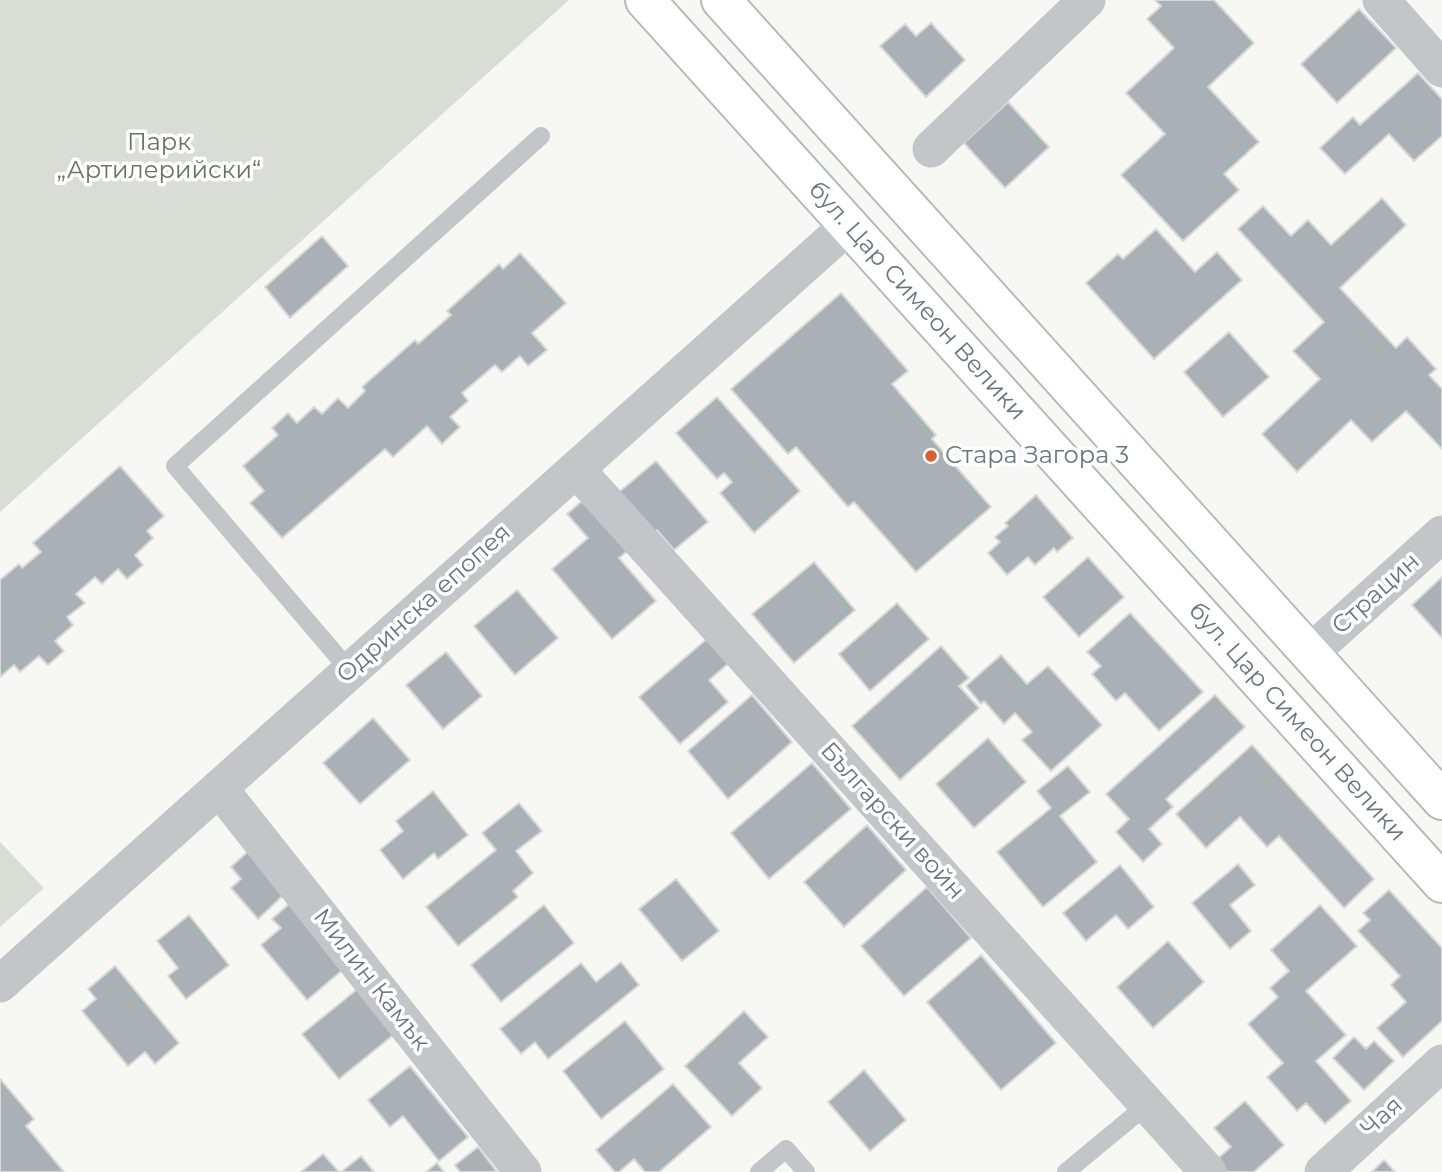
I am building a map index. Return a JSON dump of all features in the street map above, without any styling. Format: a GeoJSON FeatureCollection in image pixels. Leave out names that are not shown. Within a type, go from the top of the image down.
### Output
{"type":"FeatureCollection","features":[{"type":"Feature","properties":{"kind":"main road","name":"бул. Цар Симеон Велики"},"geometry":{"type":"LineString","coordinates":[[645,0],[1442,883]]}},
{"type":"Feature","properties":{"kind":"main road"},"geometry":{"type":"LineString","coordinates":[[720,0],[1442,800]]}},
{"type":"Feature","properties":{"kind":"street"},"geometry":{"type":"LineString","coordinates":[[931,149],[1087,0]]}},
{"type":"Feature","properties":{"kind":"street"},"geometry":{"type":"LineString","coordinates":[[1381,0],[1442,68]]}},
{"type":"Feature","properties":{"kind":"street","name":"Одринска епопея"},"geometry":{"type":"LineString","coordinates":[[0,984],[849,225]]}},
{"type":"Feature","properties":{"kind":"street","name":"Български войн"},"geometry":{"type":"LineString","coordinates":[[576,469],[1208,1172]]}},
{"type":"Feature","properties":{"kind":"street","name":"Страцин"},"geometry":{"type":"LineString","coordinates":[[1310,653],[1442,534]]}},
{"type":"Feature","properties":{"kind":"street","name":"Милин Камък"},"geometry":{"type":"LineString","coordinates":[[219,788],[523,1172]]}},
{"type":"Feature","properties":{"kind":"street","name":"Чая"},"geometry":{"type":"LineString","coordinates":[[1322,1172],[1442,1063]]}},
{"type":"Feature","properties":{"kind":"lane"},"geometry":{"type":"LineString","coordinates":[[350,671],[175,466],[541,136]]}},
{"type":"Feature","properties":{"kind":"lane"},"geometry":{"type":"LineString","coordinates":[[1066,1172],[1147,1105]]}},
{"type":"Feature","properties":{"kind":"lane"},"geometry":{"type":"LineString","coordinates":[[759,1172],[786,1149],[806,1172]]}},
{"type":"Feature","properties":{"kind":"green space","name":"Парк „Артилерийски“"},"geometry":{"type":"Polygon","coordinates":[[[0,0],[569,0],[0,512],[0,0]]]}},
{"type":"Feature","properties":{"kind":"green space"},"geometry":{"type":"Polygon","coordinates":[[[0,842],[44,888],[0,927],[0,842]]]}},
{"type":"Feature","properties":{"kind":"building"},"geometry":{"type":"Polygon","coordinates":[[[1155,0],[1214,0],[1254,43],[1208,87],[1259,142],[1224,174],[1239,190],[1183,241],[1121,175],[1165,134],[1126,93],[1174,48],[1147,19],[1161,6],[1155,0]]]}},
{"type":"Feature","properties":{"kind":"building"},"geometry":{"type":"Polygon","coordinates":[[[1359,9],[1396,48],[1337,103],[1301,64],[1359,9]]]}},
{"type":"Feature","properties":{"kind":"building"},"geometry":{"type":"Polygon","coordinates":[[[931,23],[965,60],[926,97],[880,46],[905,24],[916,36],[931,23]]]}},
{"type":"Feature","properties":{"kind":"building"},"geometry":{"type":"Polygon","coordinates":[[[1418,73],[1442,99],[1442,136],[1414,161],[1389,134],[1345,174],[1320,148],[1353,117],[1360,125],[1418,73]]]}},
{"type":"Feature","properties":{"kind":"building"},"geometry":{"type":"Polygon","coordinates":[[[1008,102],[1049,147],[1005,188],[964,143],[1008,102]]]}},
{"type":"Feature","properties":{"kind":"building"},"geometry":{"type":"Polygon","coordinates":[[[1382,198],[1406,225],[1340,288],[1396,348],[1407,337],[1436,369],[1429,375],[1442,389],[1442,449],[1406,411],[1372,442],[1351,420],[1297,472],[1262,434],[1320,379],[1293,351],[1324,322],[1238,229],[1263,206],[1291,236],[1308,220],[1331,245],[1382,198]]]}},
{"type":"Feature","properties":{"kind":"building"},"geometry":{"type":"Polygon","coordinates":[[[1156,229],[1195,272],[1217,252],[1242,280],[1154,359],[1086,283],[1118,254],[1123,259],[1156,229]]]}},
{"type":"Feature","properties":{"kind":"building"},"geometry":{"type":"Polygon","coordinates":[[[322,236],[348,266],[290,318],[265,287],[322,236]]]}},
{"type":"Feature","properties":{"kind":"building"},"geometry":{"type":"Polygon","coordinates":[[[520,253],[566,303],[532,333],[547,350],[528,366],[520,356],[502,372],[495,365],[462,393],[468,401],[450,417],[460,427],[442,444],[427,426],[393,457],[385,449],[282,538],[250,503],[264,491],[243,466],[278,435],[272,428],[288,413],[297,423],[314,407],[322,414],[338,398],[348,408],[365,391],[362,387],[415,340],[418,344],[451,315],[447,311],[499,264],[503,269],[520,253]]]}},
{"type":"Feature","properties":{"kind":"building"},"geometry":{"type":"Polygon","coordinates":[[[841,293],[908,371],[892,384],[936,435],[932,439],[991,507],[916,572],[854,502],[848,507],[796,447],[788,454],[731,389],[841,293]]]}},
{"type":"Feature","properties":{"kind":"building"},"geometry":{"type":"Polygon","coordinates":[[[1229,332],[1269,377],[1223,417],[1184,372],[1229,332]]]}},
{"type":"Feature","properties":{"kind":"building"},"geometry":{"type":"Polygon","coordinates":[[[717,397],[800,491],[754,533],[720,493],[732,482],[724,473],[717,479],[676,433],[717,397]]]}},
{"type":"Feature","properties":{"kind":"building"},"geometry":{"type":"Polygon","coordinates":[[[656,461],[708,522],[674,550],[657,530],[646,539],[612,498],[656,461]]]}},
{"type":"Feature","properties":{"kind":"building"},"geometry":{"type":"Polygon","coordinates":[[[120,466],[164,516],[147,531],[153,538],[135,555],[143,565],[127,579],[118,569],[102,584],[95,577],[76,594],[85,603],[67,617],[73,625],[55,641],[64,651],[48,665],[39,656],[20,672],[14,665],[0,677],[0,580],[19,564],[22,568],[41,552],[33,543],[120,466]]]}},
{"type":"Feature","properties":{"kind":"building"},"geometry":{"type":"Polygon","coordinates":[[[1036,495],[1073,538],[1057,552],[1054,548],[1035,565],[1028,557],[1007,575],[988,553],[1000,542],[995,537],[1008,526],[1005,523],[1036,495]]]}},
{"type":"Feature","properties":{"kind":"building"},"geometry":{"type":"Polygon","coordinates":[[[588,496],[632,547],[619,558],[656,601],[612,639],[552,569],[588,538],[567,514],[588,496]]]}},
{"type":"Feature","properties":{"kind":"building"},"geometry":{"type":"Polygon","coordinates":[[[1088,557],[1124,597],[1079,637],[1043,597],[1088,557]]]}},
{"type":"Feature","properties":{"kind":"building"},"geometry":{"type":"Polygon","coordinates":[[[814,562],[855,610],[794,663],[752,614],[814,562]]]}},
{"type":"Feature","properties":{"kind":"building"},"geometry":{"type":"Polygon","coordinates":[[[1442,577],[1442,638],[1412,605],[1442,577]]]}},
{"type":"Feature","properties":{"kind":"building"},"geometry":{"type":"Polygon","coordinates":[[[517,590],[558,638],[515,675],[474,626],[517,590]]]}},
{"type":"Feature","properties":{"kind":"building"},"geometry":{"type":"Polygon","coordinates":[[[897,603],[929,639],[870,691],[839,654],[897,603]]]}},
{"type":"Feature","properties":{"kind":"building"},"geometry":{"type":"Polygon","coordinates":[[[1130,613],[1203,692],[1159,731],[1125,693],[1116,701],[1092,674],[1101,666],[1087,652],[1130,613]]]}},
{"type":"Feature","properties":{"kind":"building"},"geometry":{"type":"Polygon","coordinates":[[[708,638],[729,663],[709,680],[728,702],[680,744],[639,697],[708,638]]]}},
{"type":"Feature","properties":{"kind":"building"},"geometry":{"type":"Polygon","coordinates":[[[941,646],[969,678],[959,686],[979,708],[900,780],[852,726],[941,646]]]}},
{"type":"Feature","properties":{"kind":"building"},"geometry":{"type":"Polygon","coordinates":[[[446,652],[482,696],[443,729],[406,685],[446,652]]]}},
{"type":"Feature","properties":{"kind":"building"},"geometry":{"type":"Polygon","coordinates":[[[1001,655],[1027,684],[1048,666],[1102,725],[1051,771],[1022,740],[1032,732],[1015,713],[1004,724],[984,701],[981,704],[966,686],[1001,655]]]}},
{"type":"Feature","properties":{"kind":"building"},"geometry":{"type":"Polygon","coordinates":[[[752,695],[792,742],[728,799],[688,751],[752,695]]]}},
{"type":"Feature","properties":{"kind":"building"},"geometry":{"type":"Polygon","coordinates":[[[1215,695],[1245,727],[1166,799],[1173,807],[1149,829],[1162,844],[1143,862],[1116,832],[1129,819],[1106,794],[1215,695]]]}},
{"type":"Feature","properties":{"kind":"building"},"geometry":{"type":"Polygon","coordinates":[[[373,718],[410,760],[360,804],[323,763],[373,718]]]}},
{"type":"Feature","properties":{"kind":"building"},"geometry":{"type":"Polygon","coordinates":[[[988,738],[1026,782],[974,828],[936,784],[988,738]]]}},
{"type":"Feature","properties":{"kind":"building"},"geometry":{"type":"Polygon","coordinates":[[[1252,745],[1374,879],[1344,908],[1279,836],[1267,847],[1240,817],[1206,848],[1176,814],[1252,745]]]}},
{"type":"Feature","properties":{"kind":"building"},"geometry":{"type":"Polygon","coordinates":[[[812,763],[851,809],[769,879],[731,833],[812,763]]]}},
{"type":"Feature","properties":{"kind":"building"},"geometry":{"type":"Polygon","coordinates":[[[1068,766],[1090,792],[1060,816],[1097,862],[1043,907],[997,852],[1051,808],[1037,791],[1068,766]]]}},
{"type":"Feature","properties":{"kind":"building"},"geometry":{"type":"Polygon","coordinates":[[[433,791],[468,835],[438,859],[434,853],[403,879],[380,850],[403,831],[396,821],[433,791]]]}},
{"type":"Feature","properties":{"kind":"building"},"geometry":{"type":"Polygon","coordinates":[[[519,803],[542,831],[516,851],[533,873],[513,891],[518,897],[458,946],[426,907],[496,850],[482,833],[519,803]]]}},
{"type":"Feature","properties":{"kind":"building"},"geometry":{"type":"Polygon","coordinates":[[[867,825],[906,870],[844,927],[804,882],[867,825]]]}},
{"type":"Feature","properties":{"kind":"building"},"geometry":{"type":"Polygon","coordinates":[[[254,846],[291,888],[258,919],[231,888],[241,879],[231,867],[254,846]]]}},
{"type":"Feature","properties":{"kind":"building"},"geometry":{"type":"Polygon","coordinates":[[[1238,864],[1255,885],[1230,905],[1251,931],[1230,949],[1192,903],[1238,864]]]}},
{"type":"Feature","properties":{"kind":"building"},"geometry":{"type":"Polygon","coordinates":[[[1120,865],[1154,907],[1128,929],[1116,915],[1086,941],[1063,913],[1120,865]]]}},
{"type":"Feature","properties":{"kind":"building"},"geometry":{"type":"Polygon","coordinates":[[[676,879],[719,931],[682,961],[639,909],[676,879]]]}},
{"type":"Feature","properties":{"kind":"building"},"geometry":{"type":"Polygon","coordinates":[[[927,887],[971,938],[904,996],[861,946],[927,887]]]}},
{"type":"Feature","properties":{"kind":"building"},"geometry":{"type":"Polygon","coordinates":[[[1389,890],[1442,948],[1442,1021],[1403,1057],[1377,1028],[1406,1002],[1391,985],[1400,976],[1358,931],[1370,920],[1363,913],[1389,890]]]}},
{"type":"Feature","properties":{"kind":"building"},"geometry":{"type":"Polygon","coordinates":[[[297,897],[352,962],[307,1000],[261,945],[281,928],[272,919],[297,897]]]}},
{"type":"Feature","properties":{"kind":"building"},"geometry":{"type":"Polygon","coordinates":[[[544,905],[574,943],[501,1002],[471,965],[544,905]]]}},
{"type":"Feature","properties":{"kind":"building"},"geometry":{"type":"Polygon","coordinates":[[[1320,905],[1357,946],[1306,991],[1346,1035],[1316,1061],[1351,1101],[1325,1124],[1306,1103],[1297,1111],[1267,1077],[1283,1063],[1248,1024],[1278,997],[1270,988],[1289,971],[1271,950],[1320,905]]]}},
{"type":"Feature","properties":{"kind":"building"},"geometry":{"type":"Polygon","coordinates":[[[189,915],[229,965],[186,999],[168,976],[178,968],[157,941],[189,915]]]}},
{"type":"Feature","properties":{"kind":"building"},"geometry":{"type":"Polygon","coordinates":[[[1168,941],[1204,982],[1153,1028],[1117,987],[1168,941]]]}},
{"type":"Feature","properties":{"kind":"building"},"geometry":{"type":"Polygon","coordinates":[[[981,955],[1056,1043],[1001,1090],[927,1002],[981,955]]]}},
{"type":"Feature","properties":{"kind":"building"},"geometry":{"type":"Polygon","coordinates":[[[621,962],[639,985],[548,1059],[535,1042],[521,1054],[500,1029],[581,963],[596,982],[621,962]]]}},
{"type":"Feature","properties":{"kind":"building"},"geometry":{"type":"Polygon","coordinates":[[[115,966],[179,1043],[155,1064],[145,1052],[128,1066],[82,1011],[96,999],[88,989],[115,966]]]}},
{"type":"Feature","properties":{"kind":"building"},"geometry":{"type":"Polygon","coordinates":[[[365,983],[402,1028],[339,1079],[302,1034],[365,983]]]}},
{"type":"Feature","properties":{"kind":"building"},"geometry":{"type":"Polygon","coordinates":[[[744,1011],[768,1037],[739,1063],[762,1088],[732,1116],[685,1066],[744,1011]]]}},
{"type":"Feature","properties":{"kind":"building"},"geometry":{"type":"Polygon","coordinates":[[[625,1021],[664,1069],[601,1119],[563,1071],[625,1021]]]}},
{"type":"Feature","properties":{"kind":"building"},"geometry":{"type":"Polygon","coordinates":[[[1354,1037],[1366,1049],[1374,1041],[1394,1061],[1364,1090],[1333,1058],[1354,1037]]]}},
{"type":"Feature","properties":{"kind":"building"},"geometry":{"type":"Polygon","coordinates":[[[410,1066],[468,1137],[439,1161],[403,1116],[390,1127],[368,1100],[410,1066]]]}},
{"type":"Feature","properties":{"kind":"building"},"geometry":{"type":"Polygon","coordinates":[[[864,1070],[906,1120],[870,1151],[828,1102],[864,1070]]]}},
{"type":"Feature","properties":{"kind":"building"},"geometry":{"type":"Polygon","coordinates":[[[0,1079],[34,1119],[26,1126],[64,1172],[0,1172],[0,1079]]]}},
{"type":"Feature","properties":{"kind":"building"},"geometry":{"type":"Polygon","coordinates":[[[673,1084],[711,1127],[659,1172],[645,1172],[634,1159],[619,1172],[615,1172],[596,1150],[673,1084]]]}},
{"type":"Feature","properties":{"kind":"building"},"geometry":{"type":"Polygon","coordinates":[[[1245,1101],[1284,1145],[1254,1172],[1227,1172],[1216,1160],[1231,1147],[1214,1128],[1245,1101]]]}},
{"type":"Feature","properties":{"kind":"building"},"geometry":{"type":"Polygon","coordinates":[[[478,1147],[497,1172],[460,1172],[455,1165],[478,1147]]]}},
{"type":"Feature","properties":{"kind":"building"},"geometry":{"type":"Polygon","coordinates":[[[323,1154],[339,1172],[301,1172],[323,1154]]]}},
{"type":"Feature","properties":{"kind":"building"},"geometry":{"type":"Polygon","coordinates":[[[361,1156],[374,1172],[341,1172],[361,1156]]]}},
{"type":"Feature","properties":{"kind":"building"},"geometry":{"type":"Polygon","coordinates":[[[1384,1160],[1395,1172],[1372,1172],[1384,1160]]]}},
{"type":"Feature","properties":{"kind":"building"},"geometry":{"type":"Polygon","coordinates":[[[437,1163],[444,1172],[426,1172],[437,1163]]]}},
{"type":"Feature","properties":{"kind":"place","name":"Стара Загора 3"},"geometry":{"type":"Point","coordinates":[931,456]}}]}
